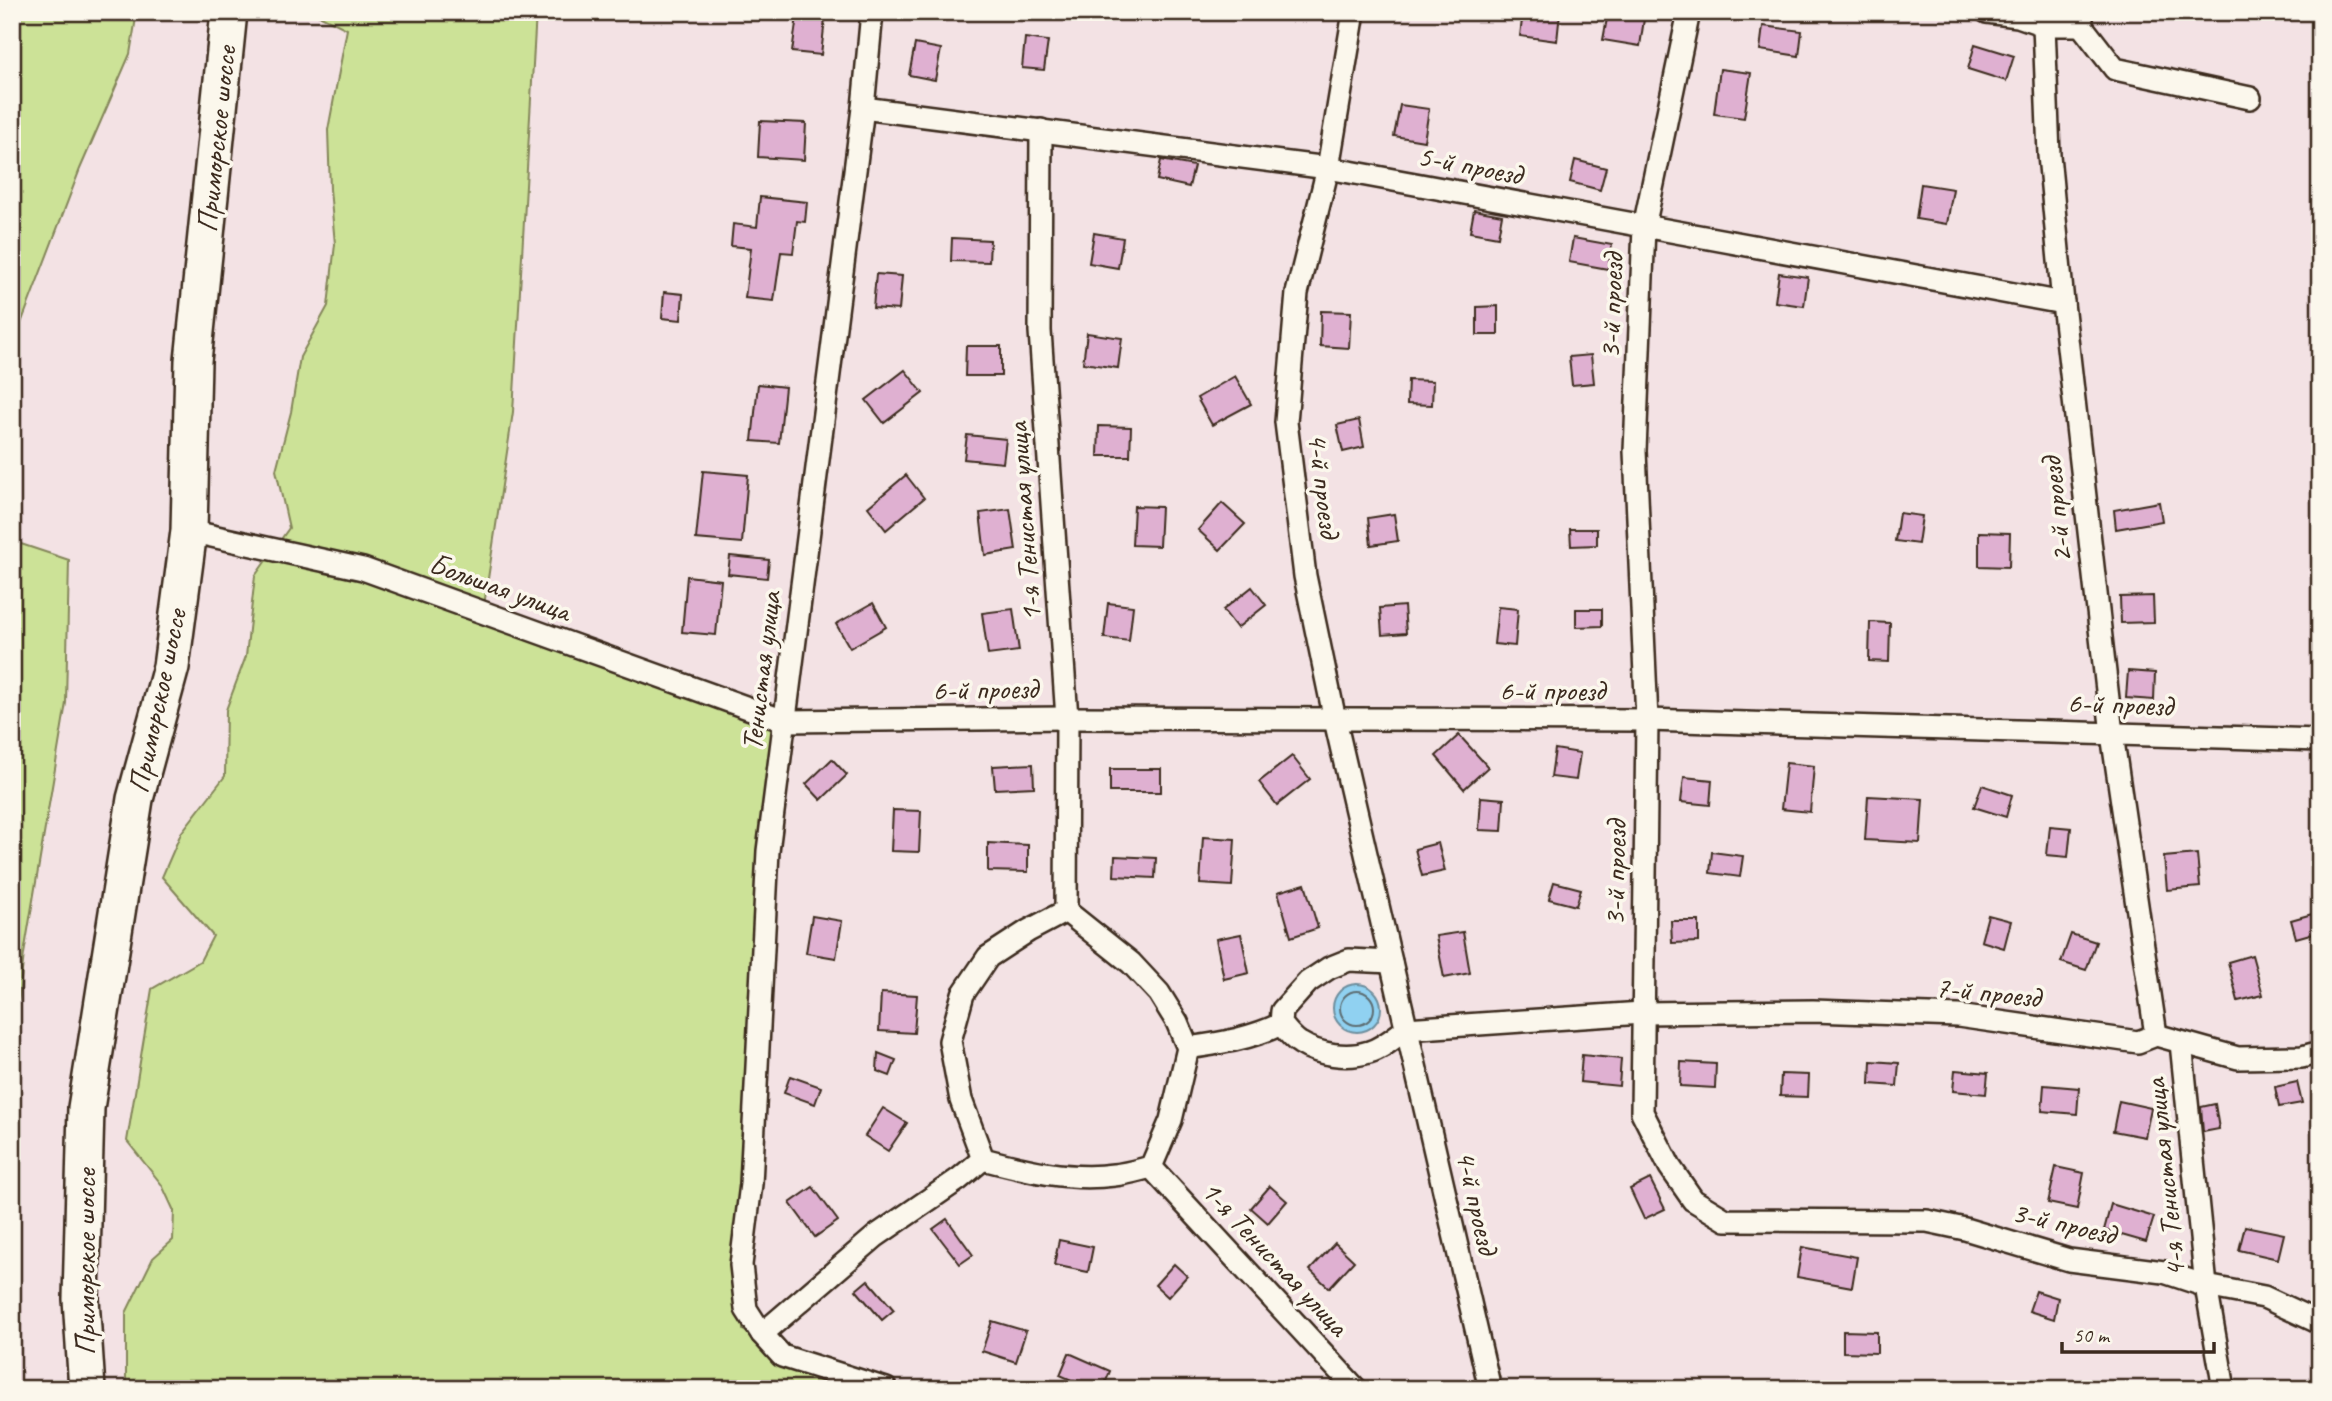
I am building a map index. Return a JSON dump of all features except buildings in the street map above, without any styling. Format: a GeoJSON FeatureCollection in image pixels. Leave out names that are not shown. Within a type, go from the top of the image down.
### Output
{"type":"FeatureCollection","features":[{"type":"Feature","properties":{"kind":"main road","name":"Приморское шоссе"},"geometry":{"type":"LineString","coordinates":[[87,1389],[81,1298],[86,1108],[135,799],[171,667],[188,531],[194,361],[229,12]]}},
{"type":"Feature","properties":{"kind":"street","name":"Тенистая улица"},"geometry":{"type":"LineString","coordinates":[[872,12],[863,107],[768,851],[751,1184],[741,1265],[746,1309],[762,1334],[782,1356],[886,1389]]}},
{"type":"Feature","properties":{"kind":"street","name":"4-й проезд"},"geometry":{"type":"LineString","coordinates":[[1354,12],[1328,168],[1297,293],[1286,422],[1305,576],[1391,962]]}},
{"type":"Feature","properties":{"kind":"street","name":"3-й проезд"},"geometry":{"type":"LineString","coordinates":[[1689,12],[1644,227],[1635,451],[1647,720],[1642,1112],[1670,1167],[1693,1200],[1726,1220],[1927,1221],[1965,1229],[2069,1260],[2164,1272],[2206,1286],[2264,1297],[2316,1316]]}},
{"type":"Feature","properties":{"kind":"street"},"geometry":{"type":"LineString","coordinates":[[1987,12],[2018,16],[2044,25],[2082,19],[2115,69],[2250,98]]}},
{"type":"Feature","properties":{"kind":"street","name":"2-й проезд"},"geometry":{"type":"LineString","coordinates":[[2044,25],[2049,155],[2063,303],[2112,734],[2157,1035]]}},
{"type":"Feature","properties":{"kind":"street","name":"5-й проезд"},"geometry":{"type":"LineString","coordinates":[[863,107],[1328,168],[2063,303]]}},
{"type":"Feature","properties":{"kind":"street","name":"1-я Тенистая улица"},"geometry":{"type":"LineString","coordinates":[[1041,130],[1040,331],[1067,718],[1066,911]]}},
{"type":"Feature","properties":{"kind":"street","name":"Большая улица"},"geometry":{"type":"LineString","coordinates":[[188,531],[363,569],[784,721]]}},
{"type":"Feature","properties":{"kind":"street","name":"6-й проезд"},"geometry":{"type":"LineString","coordinates":[[784,721],[1067,718],[1647,720],[2320,740]]}},
{"type":"Feature","properties":{"kind":"street"},"geometry":{"type":"LineString","coordinates":[[1066,911],[1131,963],[1159,993],[1177,1022],[1188,1048],[1171,1120],[1151,1167],[1113,1175],[1080,1177],[1030,1171],[983,1159],[961,1100],[950,1041],[963,994],[988,957],[1066,911]]}},
{"type":"Feature","properties":{"kind":"street"},"geometry":{"type":"LineString","coordinates":[[1349,960],[1391,962],[1406,1028],[1389,1042],[1370,1052],[1352,1055],[1321,1053],[1298,1042],[1281,1024],[1282,1010],[1308,982],[1329,968],[1349,960]]}},
{"type":"Feature","properties":{"kind":"street","name":"7-й проезд"},"geometry":{"type":"LineString","coordinates":[[1406,1028],[1642,1013],[1813,1011],[1958,1016],[2138,1042],[2157,1035],[2238,1058],[2302,1057],[2320,1052]]}},
{"type":"Feature","properties":{"kind":"street"},"geometry":{"type":"LineString","coordinates":[[1188,1048],[1236,1041],[1281,1024]]}},
{"type":"Feature","properties":{"kind":"street","name":"4-й проезд"},"geometry":{"type":"LineString","coordinates":[[1406,1028],[1490,1389]]}},
{"type":"Feature","properties":{"kind":"street","name":"4-я Тенистая улица"},"geometry":{"type":"LineString","coordinates":[[2181,1043],[2206,1286],[2224,1389]]}},
{"type":"Feature","properties":{"kind":"street"},"geometry":{"type":"LineString","coordinates":[[762,1334],[876,1237],[960,1179],[983,1159]]}},
{"type":"Feature","properties":{"kind":"street","name":"1-я Тенистая улица"},"geometry":{"type":"LineString","coordinates":[[1151,1167],[1356,1389]]}},
{"type":"Feature","properties":{"kind":"green space"},"geometry":{"type":"Polygon","coordinates":[[[12,12],[137,12],[130,54],[80,169],[12,347],[12,12]]]}},
{"type":"Feature","properties":{"kind":"green space"},"geometry":{"type":"Polygon","coordinates":[[[313,12],[536,12],[513,412],[483,612],[768,716],[782,739],[741,1265],[743,1330],[782,1356],[885,1389],[126,1389],[126,1313],[153,1258],[173,1240],[174,1211],[162,1185],[127,1141],[152,989],[200,961],[213,936],[162,877],[181,833],[225,776],[226,710],[246,656],[255,576],[289,528],[276,470],[291,412],[300,357],[328,306],[335,244],[328,130],[347,29],[313,12]]]}},
{"type":"Feature","properties":{"kind":"green space"},"geometry":{"type":"Polygon","coordinates":[[[12,541],[69,560],[66,703],[24,954],[12,1055],[12,541]]]}},
{"type":"Feature","properties":{"kind":"water"},"geometry":{"type":"Polygon","coordinates":[[[1357,984],[1374,991],[1381,1008],[1374,1025],[1357,1032],[1340,1025],[1333,1008],[1340,991],[1357,984]]]}}]}
